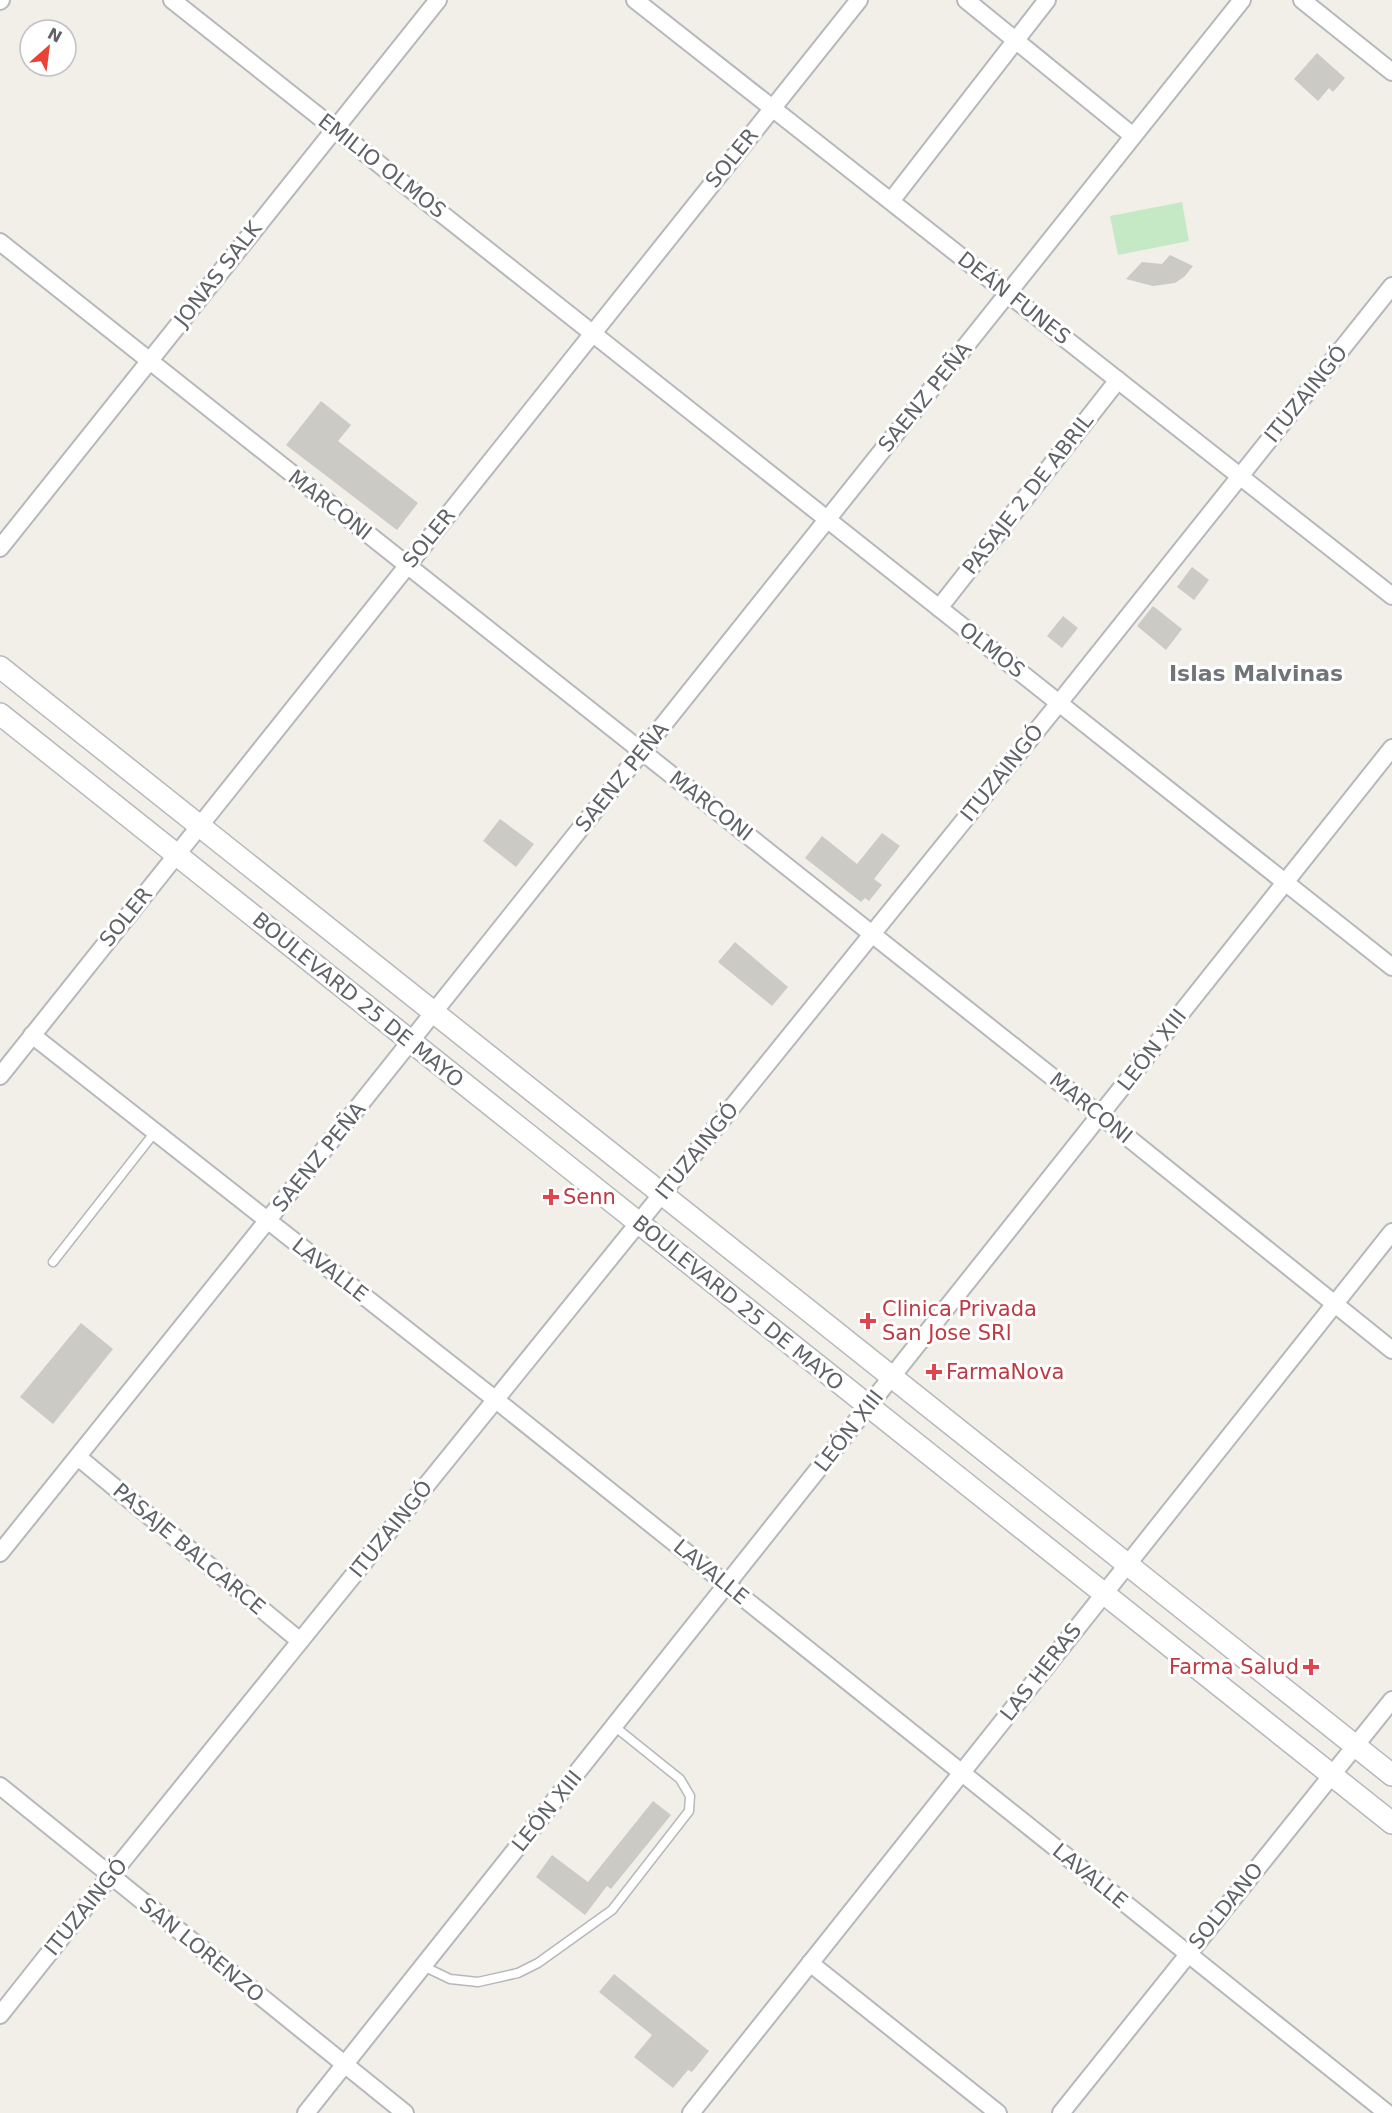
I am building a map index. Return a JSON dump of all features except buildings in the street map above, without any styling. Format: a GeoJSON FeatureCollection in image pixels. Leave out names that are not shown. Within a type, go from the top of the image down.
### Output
{"type":"FeatureCollection","features":[{"type":"Feature","properties":{"kind":"street","name":"EMILIO OLMOS"},"geometry":{"type":"LineString","coordinates":[[172,0],[592,333]]}},
{"type":"Feature","properties":{"kind":"street","name":"JONAS SALK"},"geometry":{"type":"LineString","coordinates":[[0,548],[438,0]]}},
{"type":"Feature","properties":{"kind":"street","name":"DEÁN FUNES"},"geometry":{"type":"LineString","coordinates":[[635,0],[1392,596]]}},
{"type":"Feature","properties":{"kind":"street","name":"SOLER"},"geometry":{"type":"LineString","coordinates":[[0,1075],[859,0]]}},
{"type":"Feature","properties":{"kind":"street"},"geometry":{"type":"LineString","coordinates":[[966,0],[1133,136]]}},
{"type":"Feature","properties":{"kind":"street"},"geometry":{"type":"LineString","coordinates":[[891,201],[1047,0]]}},
{"type":"Feature","properties":{"kind":"street","name":"SAENZ PEÑA"},"geometry":{"type":"LineString","coordinates":[[0,1553],[411,1042],[1242,0]]}},
{"type":"Feature","properties":{"kind":"street"},"geometry":{"type":"LineString","coordinates":[[1302,0],[1392,72]]}},
{"type":"Feature","properties":{"kind":"street","name":"MARCONI"},"geometry":{"type":"LineString","coordinates":[[0,242],[1100,1115],[1392,1350]]}},
{"type":"Feature","properties":{"kind":"street","name":"ITUZAINGÓ"},"geometry":{"type":"LineString","coordinates":[[0,2015],[1059,703],[1392,286]]}},
{"type":"Feature","properties":{"kind":"street","name":"OLMOS"},"geometry":{"type":"LineString","coordinates":[[592,333],[1392,966]]}},
{"type":"Feature","properties":{"kind":"street","name":"PASAJE 2 DE ABRIL"},"geometry":{"type":"LineString","coordinates":[[939,608],[1118,380]]}},
{"type":"Feature","properties":{"kind":"street","name":"BOULEVARD 25 DE MAYO"},"geometry":{"type":"LineString","coordinates":[[0,667],[1392,1775]]}},
{"type":"Feature","properties":{"kind":"street","name":"BOULEVARD 25 DE MAYO"},"geometry":{"type":"LineString","coordinates":[[0,714],[1392,1823]]}},
{"type":"Feature","properties":{"kind":"street","name":"LEÓN XIII"},"geometry":{"type":"LineString","coordinates":[[306,2113],[1392,748]]}},
{"type":"Feature","properties":{"kind":"street","name":"LAVALLE"},"geometry":{"type":"LineString","coordinates":[[32,1035],[496,1400],[1387,2113]]}},
{"type":"Feature","properties":{"kind":"street","name":"LAS HERAS"},"geometry":{"type":"LineString","coordinates":[[691,2113],[1392,1232]]}},
{"type":"Feature","properties":{"kind":"street","name":"PASAJE BALCARCE"},"geometry":{"type":"LineString","coordinates":[[78,1457],[300,1641]]}},
{"type":"Feature","properties":{"kind":"street","name":"SOLDANO"},"geometry":{"type":"LineString","coordinates":[[1061,2113],[1392,1700]]}},
{"type":"Feature","properties":{"kind":"street","name":"SAN LORENZO"},"geometry":{"type":"LineString","coordinates":[[0,1786],[405,2113]]}},
{"type":"Feature","properties":{"kind":"street"},"geometry":{"type":"LineString","coordinates":[[810,1964],[998,2113]]}},
{"type":"Feature","properties":{"kind":"lane"},"geometry":{"type":"LineString","coordinates":[[53,1262],[155,1132]]}},
{"type":"Feature","properties":{"kind":"lane"},"geometry":{"type":"LineString","coordinates":[[423,1966],[450,1979],[478,1982],[518,1973],[538,1963],[612,1910],[689,1811],[690,1796],[680,1779],[614,1726]]}},
{"type":"Feature","properties":{"kind":"green space"},"geometry":{"type":"Polygon","coordinates":[[[1182,202],[1189,241],[1118,255],[1110,216],[1182,202]]]}},
{"type":"Feature","properties":{"kind":"place","name":"Senn"},"geometry":{"type":"Point","coordinates":[551,1197]}},
{"type":"Feature","properties":{"kind":"place","name":"Clinica Privada San Jose SRl"},"geometry":{"type":"Point","coordinates":[868,1321]}},
{"type":"Feature","properties":{"kind":"place","name":"FarmaNova"},"geometry":{"type":"Point","coordinates":[934,1372]}},
{"type":"Feature","properties":{"kind":"place","name":"Farma Salud"},"geometry":{"type":"Point","coordinates":[1311,1667]}},
{"type":"Feature","properties":{"kind":"district","name":"Islas Malvinas"},"geometry":{"type":"Point","coordinates":[1256,673]}}]}
